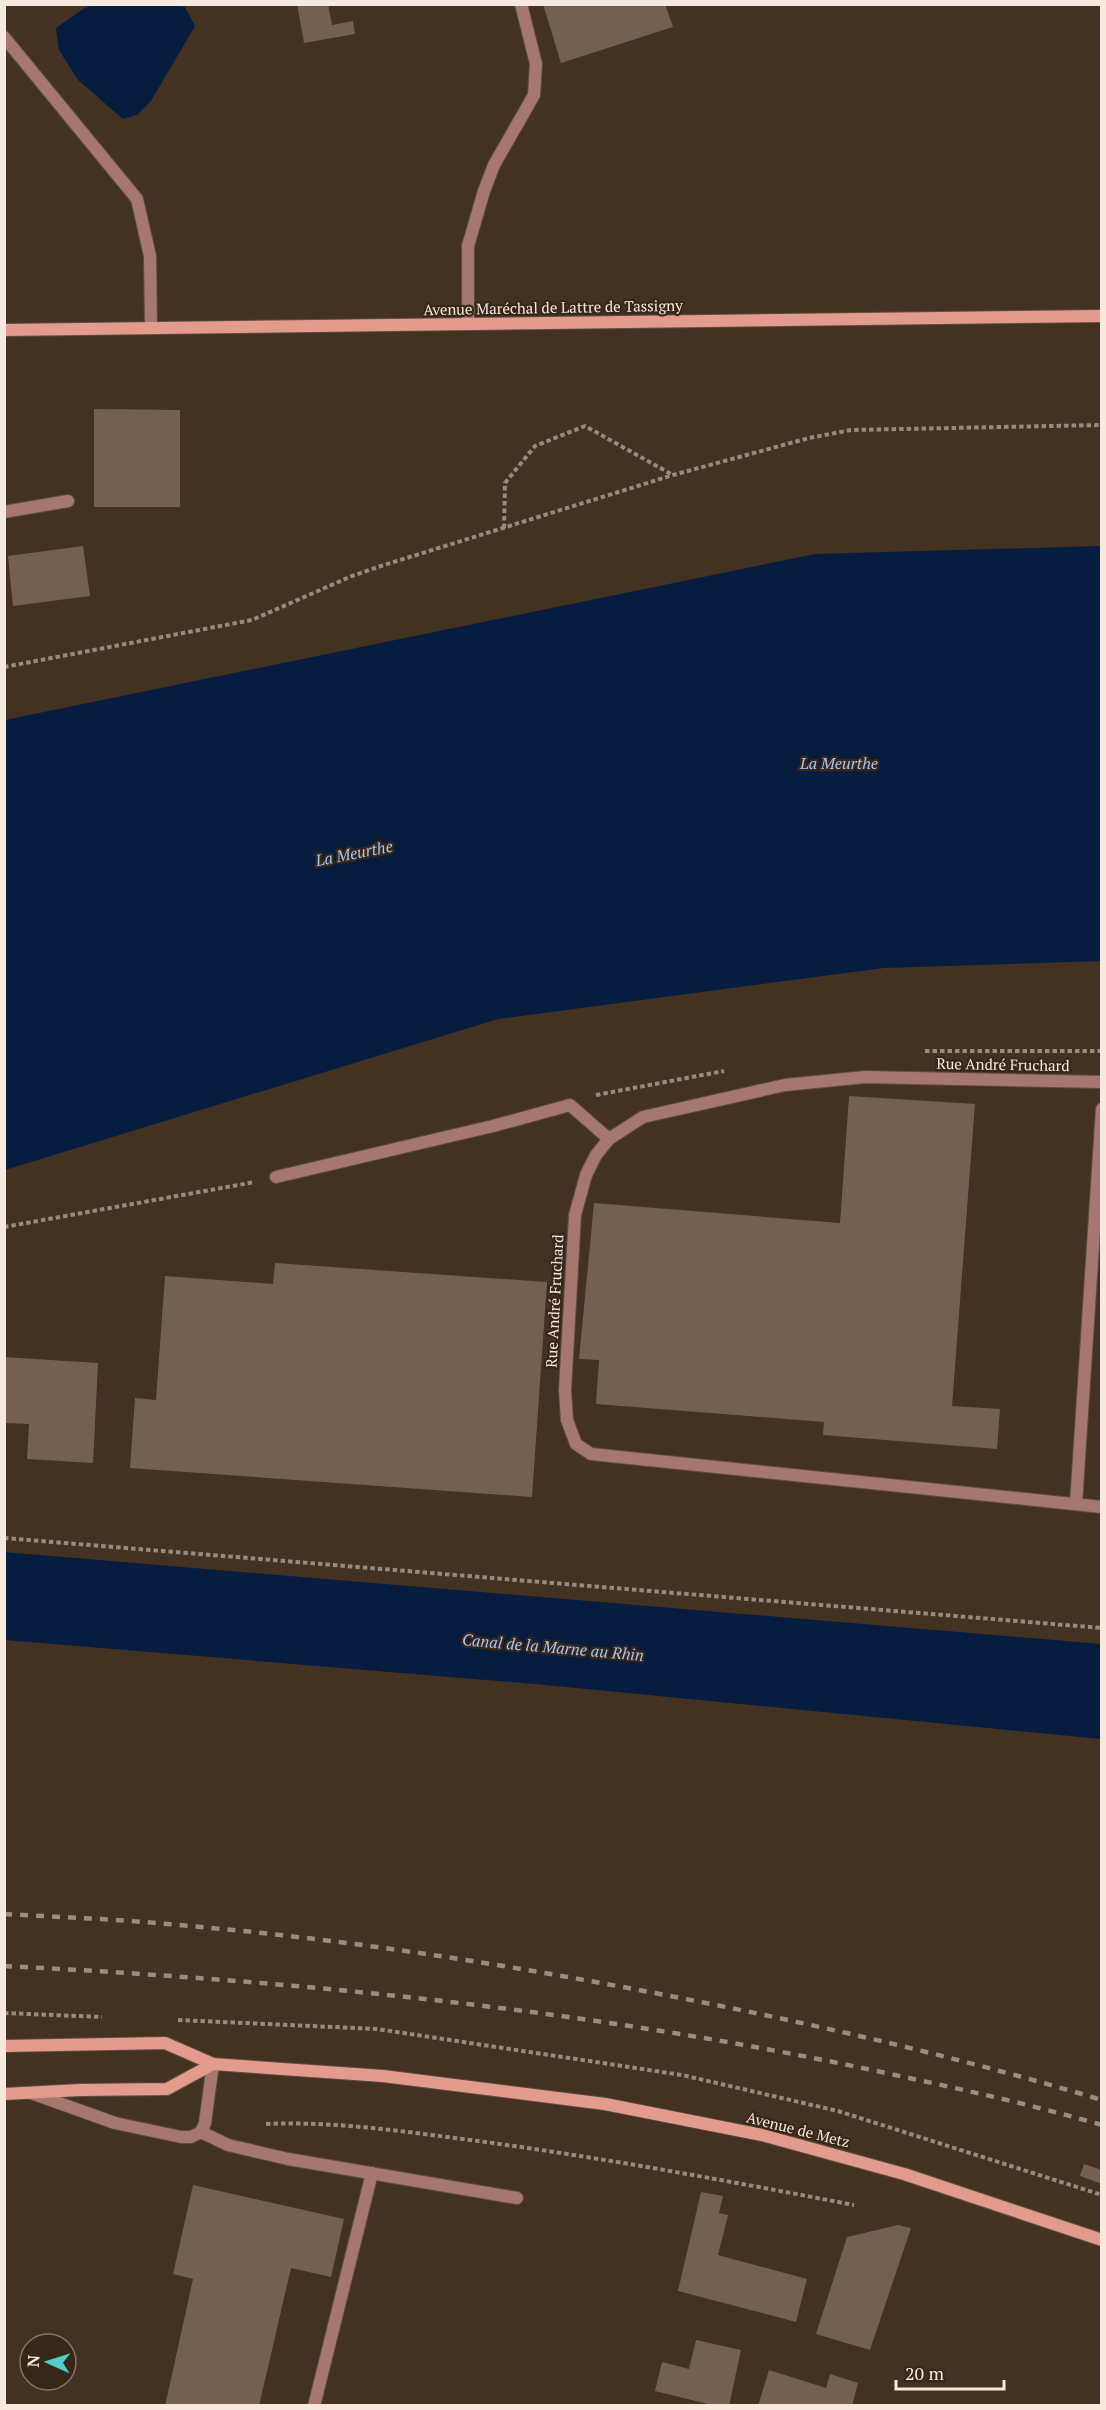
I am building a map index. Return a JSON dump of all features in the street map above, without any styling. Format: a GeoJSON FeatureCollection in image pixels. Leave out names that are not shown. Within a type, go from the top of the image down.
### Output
{"type":"FeatureCollection","features":[{"type":"Feature","properties":{"kind":"main road","name":"Avenue Maréchal de Lattre de Tassigny"},"geometry":{"type":"LineString","coordinates":[[4,330],[1101,316]]}},
{"type":"Feature","properties":{"kind":"main road"},"geometry":{"type":"LineString","coordinates":[[4,2046],[165,2043],[213,2064]]}},
{"type":"Feature","properties":{"kind":"main road"},"geometry":{"type":"LineString","coordinates":[[4,2094],[167,2089],[213,2064]]}},
{"type":"Feature","properties":{"kind":"main road","name":"Avenue de Metz"},"geometry":{"type":"LineString","coordinates":[[213,2064],[383,2076],[605,2104],[762,2135],[904,2174],[1101,2240]]}},
{"type":"Feature","properties":{"kind":"street"},"geometry":{"type":"LineString","coordinates":[[468,324],[468,246],[494,165],[534,95],[536,64],[521,4]]}},
{"type":"Feature","properties":{"kind":"street"},"geometry":{"type":"LineString","coordinates":[[4,37],[137,199],[150,256],[151,328]]}},
{"type":"Feature","properties":{"kind":"street"},"geometry":{"type":"LineString","coordinates":[[4,512],[68,501]]}},
{"type":"Feature","properties":{"kind":"street","name":"Rue André Fruchard"},"geometry":{"type":"LineString","coordinates":[[1101,1082],[865,1077],[785,1085],[643,1117],[609,1139],[596,1155],[585,1175],[575,1215],[565,1390],[567,1420],[576,1444],[591,1454],[1101,1507]]}},
{"type":"Feature","properties":{"kind":"street"},"geometry":{"type":"LineString","coordinates":[[276,1177],[493,1126],[570,1105],[609,1139]]}},
{"type":"Feature","properties":{"kind":"street"},"geometry":{"type":"LineString","coordinates":[[1076,1504],[1101,1109]]}},
{"type":"Feature","properties":{"kind":"street"},"geometry":{"type":"LineString","coordinates":[[30,2093],[115,2123],[181,2137],[191,2137],[201,2132],[205,2122],[213,2064]]}},
{"type":"Feature","properties":{"kind":"street"},"geometry":{"type":"LineString","coordinates":[[201,2132],[238,2147],[288,2159],[518,2198]]}},
{"type":"Feature","properties":{"kind":"street"},"geometry":{"type":"LineString","coordinates":[[314,2406],[372,2173]]}},
{"type":"Feature","properties":{"kind":"path"},"geometry":{"type":"LineString","coordinates":[[4,667],[252,620],[352,576],[673,475],[808,438],[851,430],[1101,425]]}},
{"type":"Feature","properties":{"kind":"path"},"geometry":{"type":"LineString","coordinates":[[504,528],[506,483],[535,447],[585,426],[673,475]]}},
{"type":"Feature","properties":{"kind":"path"},"geometry":{"type":"LineString","coordinates":[[4,1227],[276,1177]]}},
{"type":"Feature","properties":{"kind":"path"},"geometry":{"type":"LineString","coordinates":[[4,1539],[1101,1628]]}},
{"type":"Feature","properties":{"kind":"path"},"geometry":{"type":"LineString","coordinates":[[4,2013],[111,2017]]}},
{"type":"Feature","properties":{"kind":"path"},"geometry":{"type":"LineString","coordinates":[[169,2019],[377,2030],[682,2075],[838,2111],[1101,2195]]}},
{"type":"Feature","properties":{"kind":"path"},"geometry":{"type":"LineString","coordinates":[[266,2124],[312,2122],[529,2148],[648,2166],[854,2205]]}},
{"type":"Feature","properties":{"kind":"water"},"geometry":{"type":"Polygon","coordinates":[[[95,4],[171,4],[185,7],[195,26],[151,101],[137,115],[123,119],[78,80],[59,50],[56,28],[83,9],[95,4]]]}},
{"type":"Feature","properties":{"kind":"water","name":"La Meurthe"},"geometry":{"type":"Polygon","coordinates":[[[1101,546],[1101,961],[884,968],[498,1019],[5,1170],[5,720],[815,554],[1101,546]]]}},
{"type":"Feature","properties":{"kind":"water","name":"Canal de la Marne au Rhin"},"geometry":{"type":"Polygon","coordinates":[[[4,1552],[1101,1644],[1101,1739],[535,1684],[5,1640],[4,1552]]]}},
{"type":"Feature","properties":{"kind":"building"},"geometry":{"type":"Polygon","coordinates":[[[297,4],[328,4],[332,25],[353,21],[355,34],[304,43],[297,4]]]}},
{"type":"Feature","properties":{"kind":"building"},"geometry":{"type":"Polygon","coordinates":[[[543,4],[665,4],[673,27],[561,63],[543,4]]]}},
{"type":"Feature","properties":{"kind":"building"},"geometry":{"type":"Polygon","coordinates":[[[94,409],[180,410],[180,507],[94,507],[94,409]]]}},
{"type":"Feature","properties":{"kind":"building"},"geometry":{"type":"Polygon","coordinates":[[[83,546],[90,596],[13,606],[8,556],[83,546]]]}},
{"type":"Feature","properties":{"kind":"building"},"geometry":{"type":"Polygon","coordinates":[[[849,1096],[975,1104],[952,1406],[1000,1409],[997,1449],[823,1435],[824,1422],[596,1404],[599,1360],[579,1359],[594,1203],[840,1223],[849,1096]]]}},
{"type":"Feature","properties":{"kind":"building"},"geometry":{"type":"Polygon","coordinates":[[[275,1263],[547,1282],[532,1497],[130,1468],[135,1398],[156,1400],[165,1276],[273,1284],[275,1263]]]}},
{"type":"Feature","properties":{"kind":"building"},"geometry":{"type":"Polygon","coordinates":[[[4,1357],[98,1363],[93,1463],[27,1459],[29,1424],[4,1423],[4,1357]]]}},
{"type":"Feature","properties":{"kind":"building"},"geometry":{"type":"Polygon","coordinates":[[[1084,2164],[1102,2170],[1102,2184],[1080,2176],[1084,2164]]]}},
{"type":"Feature","properties":{"kind":"building"},"geometry":{"type":"Polygon","coordinates":[[[193,2185],[344,2219],[331,2277],[291,2268],[259,2406],[165,2406],[193,2279],[173,2274],[193,2185]]]}},
{"type":"Feature","properties":{"kind":"building"},"geometry":{"type":"Polygon","coordinates":[[[701,2192],[723,2196],[719,2213],[728,2215],[718,2255],[807,2279],[796,2322],[678,2291],[701,2192]]]}},
{"type":"Feature","properties":{"kind":"building"},"geometry":{"type":"Polygon","coordinates":[[[898,2225],[911,2228],[870,2350],[816,2334],[847,2237],[898,2225]]]}},
{"type":"Feature","properties":{"kind":"building"},"geometry":{"type":"Polygon","coordinates":[[[696,2340],[741,2350],[729,2406],[716,2406],[655,2391],[662,2362],[689,2369],[696,2340]]]}},
{"type":"Feature","properties":{"kind":"building"},"geometry":{"type":"Polygon","coordinates":[[[769,2370],[826,2388],[830,2374],[858,2383],[852,2406],[758,2406],[769,2370]]]}},
{"type":"Feature","properties":{"kind":"railway"},"geometry":{"type":"LineString","coordinates":[[4,1914],[227,1929],[406,1951],[585,1980],[817,2026],[932,2053],[1102,2100]]}},
{"type":"Feature","properties":{"kind":"railway"},"geometry":{"type":"LineString","coordinates":[[4,1966],[229,1980],[452,2002],[563,2016],[674,2033],[895,2075],[1102,2125]]}}]}
